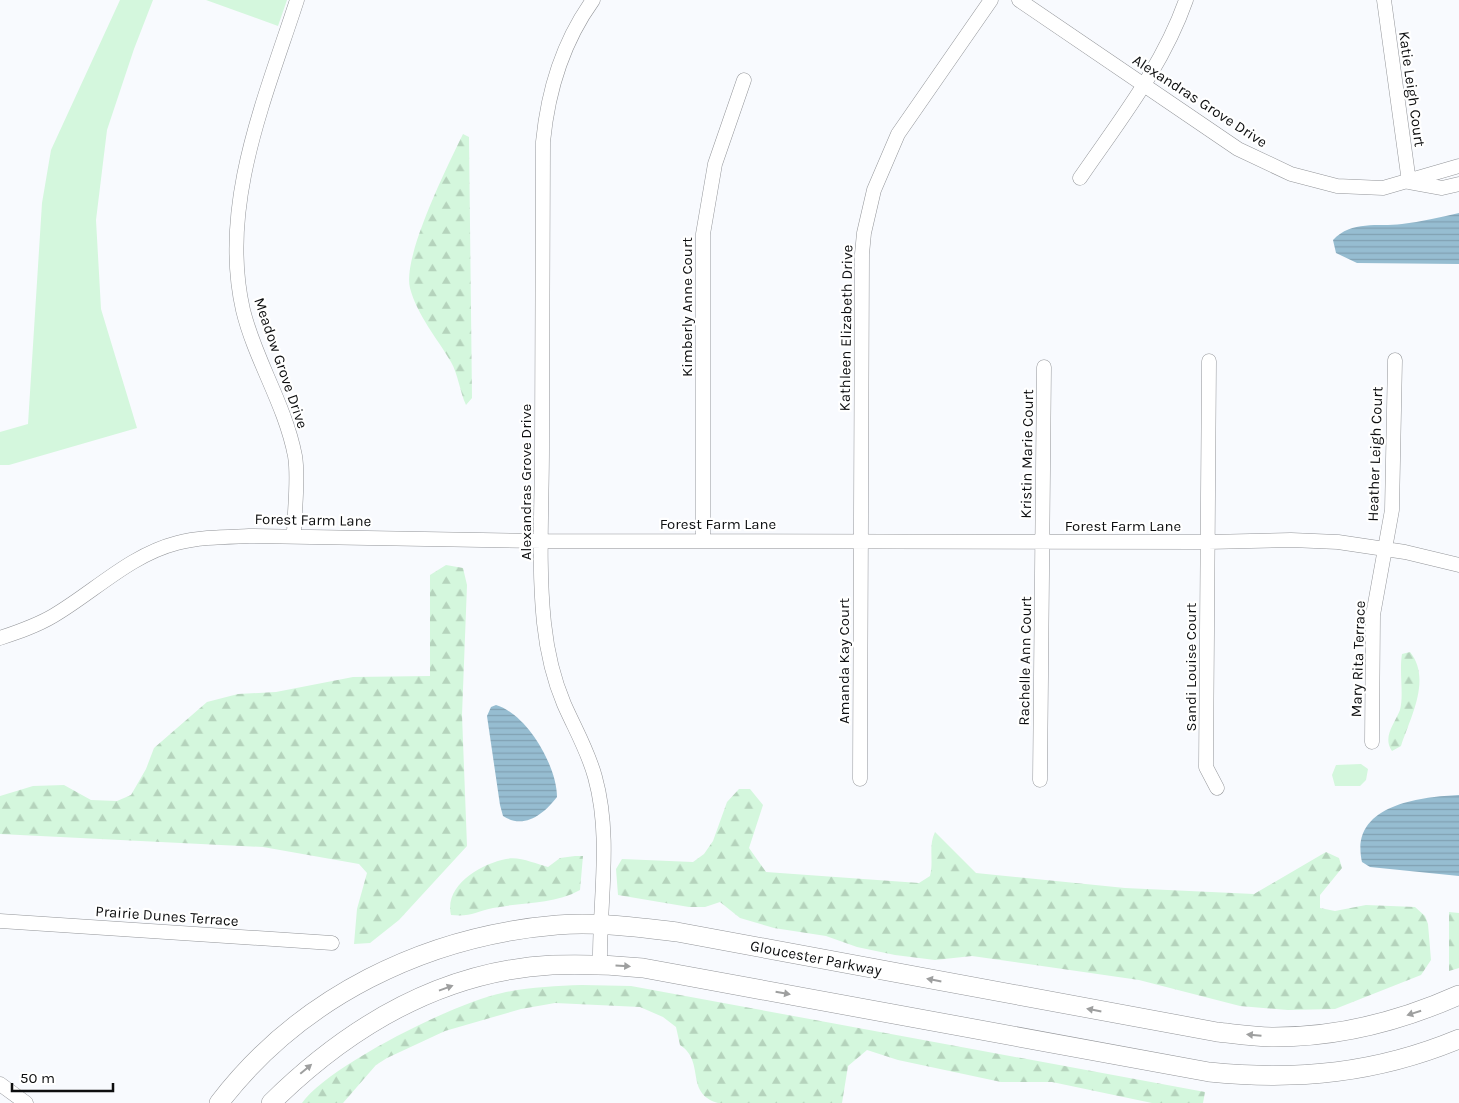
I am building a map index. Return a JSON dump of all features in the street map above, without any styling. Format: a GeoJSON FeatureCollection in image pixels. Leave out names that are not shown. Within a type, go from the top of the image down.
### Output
{"type":"FeatureCollection","features":[{"type":"Feature","properties":{"kind":"main road","name":"Gloucester Parkway"},"geometry":{"type":"LineString","coordinates":[[219,1103],[266,1051],[310,1014],[345,990],[381,972],[441,948],[488,934],[558,925],[599,924],[677,932],[1207,1030],[1273,1037],[1321,1034],[1386,1022],[1432,1008],[1459,995]]}},
{"type":"Feature","properties":{"kind":"main road"},"geometry":{"type":"LineString","coordinates":[[271,1103],[303,1072],[337,1044],[396,1009],[447,988],[488,976],[551,965],[600,965],[643,968],[1209,1072],[1249,1076],[1320,1075],[1352,1071],[1425,1053],[1459,1039]]}},
{"type":"Feature","properties":{"kind":"street","name":"Meadow Grove Drive"},"geometry":{"type":"LineString","coordinates":[[294,536],[295,458],[280,403],[258,353],[243,310],[237,273],[236,244],[237,214],[244,174],[297,0]]}},
{"type":"Feature","properties":{"kind":"street","name":"Alexandras Grove Drive"},"geometry":{"type":"LineString","coordinates":[[593,0],[570,37],[559,62],[545,115],[543,142],[542,541],[544,622],[548,650],[564,705],[587,753],[601,804],[604,854],[599,924],[600,965]]}},
{"type":"Feature","properties":{"kind":"street","name":"Kathleen Elizabeth Drive"},"geometry":{"type":"LineString","coordinates":[[861,542],[862,254],[868,211],[898,134],[991,0]]}},
{"type":"Feature","properties":{"kind":"street","name":"Alexandras Grove Drive"},"geometry":{"type":"LineString","coordinates":[[1019,0],[1238,149],[1291,174],[1337,186],[1383,188],[1459,166]]}},
{"type":"Feature","properties":{"kind":"street"},"geometry":{"type":"LineString","coordinates":[[1080,178],[1143,84],[1175,32],[1186,0]]}},
{"type":"Feature","properties":{"kind":"street","name":"Katie Leigh Court"},"geometry":{"type":"LineString","coordinates":[[1384,0],[1409,182]]}},
{"type":"Feature","properties":{"kind":"street","name":"Kimberly Anne Court"},"geometry":{"type":"LineString","coordinates":[[703,540],[703,234],[714,164],[744,80]]}},
{"type":"Feature","properties":{"kind":"street","name":"Alexandras Grove Drive"},"geometry":{"type":"LineString","coordinates":[[1409,182],[1442,188],[1459,184]]}},
{"type":"Feature","properties":{"kind":"street","name":"Sandi Louise Court"},"geometry":{"type":"LineString","coordinates":[[1209,360],[1206,767],[1218,788]]}},
{"type":"Feature","properties":{"kind":"street","name":"Heather Leigh Court"},"geometry":{"type":"LineString","coordinates":[[1385,548],[1392,510],[1394,360]]}},
{"type":"Feature","properties":{"kind":"street","name":"Kristin Marie Court"},"geometry":{"type":"LineString","coordinates":[[1042,542],[1044,367]]}},
{"type":"Feature","properties":{"kind":"street","name":"Forest Farm Lane"},"geometry":{"type":"LineString","coordinates":[[0,638],[24,630],[53,616],[114,574],[176,543],[212,538],[294,536],[542,541],[703,540],[861,542],[1208,542],[1291,540],[1385,548],[1459,565]]}},
{"type":"Feature","properties":{"kind":"street","name":"Amanda Kay Court"},"geometry":{"type":"LineString","coordinates":[[860,780],[861,542]]}},
{"type":"Feature","properties":{"kind":"street","name":"Rachelle Ann Court"},"geometry":{"type":"LineString","coordinates":[[1040,780],[1042,542]]}},
{"type":"Feature","properties":{"kind":"street","name":"Mary Rita Terrace"},"geometry":{"type":"LineString","coordinates":[[1372,742],[1373,615],[1385,548]]}},
{"type":"Feature","properties":{"kind":"street","name":"Prairie Dunes Terrace"},"geometry":{"type":"LineString","coordinates":[[0,921],[332,942]]}},
{"type":"Feature","properties":{"kind":"street"},"geometry":{"type":"LineString","coordinates":[[0,1084],[26,1103]]}},
{"type":"Feature","properties":{"kind":"green space"},"geometry":{"type":"Polygon","coordinates":[[[120,0],[153,0],[134,49],[107,130],[96,220],[101,309],[137,428],[9,465],[0,465],[0,432],[28,424],[42,203],[51,150],[120,0]]]}},
{"type":"Feature","properties":{"kind":"green space"},"geometry":{"type":"Polygon","coordinates":[[[206,0],[287,0],[278,26],[206,0]]]}},
{"type":"Feature","properties":{"kind":"green space"},"geometry":{"type":"Polygon","coordinates":[[[463,134],[469,137],[472,398],[466,405],[457,377],[446,353],[417,308],[410,288],[409,274],[419,234],[463,134]]]}},
{"type":"Feature","properties":{"kind":"green space"},"geometry":{"type":"Polygon","coordinates":[[[446,565],[463,568],[467,585],[462,715],[467,846],[399,920],[370,943],[354,944],[357,909],[367,873],[359,864],[263,847],[0,834],[0,796],[33,786],[64,785],[91,800],[117,801],[131,795],[146,769],[154,748],[207,702],[238,694],[276,692],[353,677],[430,676],[430,575],[446,565]]]}},
{"type":"Feature","properties":{"kind":"green space"},"geometry":{"type":"Polygon","coordinates":[[[1410,652],[1419,674],[1417,699],[1401,746],[1392,751],[1388,741],[1401,704],[1402,654],[1410,652]]]}},
{"type":"Feature","properties":{"kind":"green space"},"geometry":{"type":"Polygon","coordinates":[[[1361,764],[1368,769],[1366,780],[1360,786],[1335,786],[1332,775],[1336,765],[1361,764]]]}},
{"type":"Feature","properties":{"kind":"green space"},"geometry":{"type":"Polygon","coordinates":[[[739,789],[750,789],[763,805],[749,848],[766,872],[919,883],[930,876],[932,843],[935,832],[976,873],[1125,888],[1254,894],[1326,852],[1339,858],[1342,868],[1320,895],[1320,908],[1335,911],[1366,905],[1415,907],[1425,916],[1428,924],[1431,960],[1421,975],[1335,1009],[1288,1010],[1240,1006],[1139,980],[972,956],[935,960],[895,955],[857,947],[826,936],[774,928],[740,918],[720,902],[705,907],[689,907],[618,895],[616,869],[622,859],[693,862],[704,854],[713,841],[727,802],[739,789]]]}},
{"type":"Feature","properties":{"kind":"green space"},"geometry":{"type":"Polygon","coordinates":[[[583,856],[580,890],[570,895],[549,901],[493,908],[468,915],[451,915],[450,904],[453,894],[459,885],[476,871],[486,866],[511,858],[522,859],[548,867],[560,858],[583,856]]]}},
{"type":"Feature","properties":{"kind":"green space"},"geometry":{"type":"Polygon","coordinates":[[[1449,912],[1459,913],[1459,968],[1449,971],[1449,912]]]}},
{"type":"Feature","properties":{"kind":"green space"},"geometry":{"type":"Polygon","coordinates":[[[582,985],[631,986],[1205,1092],[1203,1103],[1152,1103],[1052,1082],[1001,1082],[898,1060],[867,1050],[848,1066],[842,1103],[718,1103],[701,1092],[692,1060],[688,1052],[680,1045],[676,1027],[663,1017],[640,1007],[555,1003],[521,1009],[445,1031],[387,1058],[376,1065],[343,1103],[302,1103],[316,1088],[365,1054],[425,1022],[455,1009],[481,999],[512,991],[582,985]]]}},
{"type":"Feature","properties":{"kind":"water"},"geometry":{"type":"Polygon","coordinates":[[[1459,213],[1459,264],[1357,263],[1336,253],[1333,240],[1348,229],[1409,223],[1459,213]]]}},
{"type":"Feature","properties":{"kind":"water"},"geometry":{"type":"Polygon","coordinates":[[[496,705],[508,710],[529,730],[546,757],[556,785],[557,797],[540,814],[526,821],[511,820],[503,816],[500,805],[487,716],[491,707],[496,705]]]}},
{"type":"Feature","properties":{"kind":"water"},"geometry":{"type":"Polygon","coordinates":[[[1459,795],[1459,876],[1370,867],[1362,862],[1361,843],[1366,828],[1376,816],[1407,802],[1425,798],[1459,795]]]}}]}
